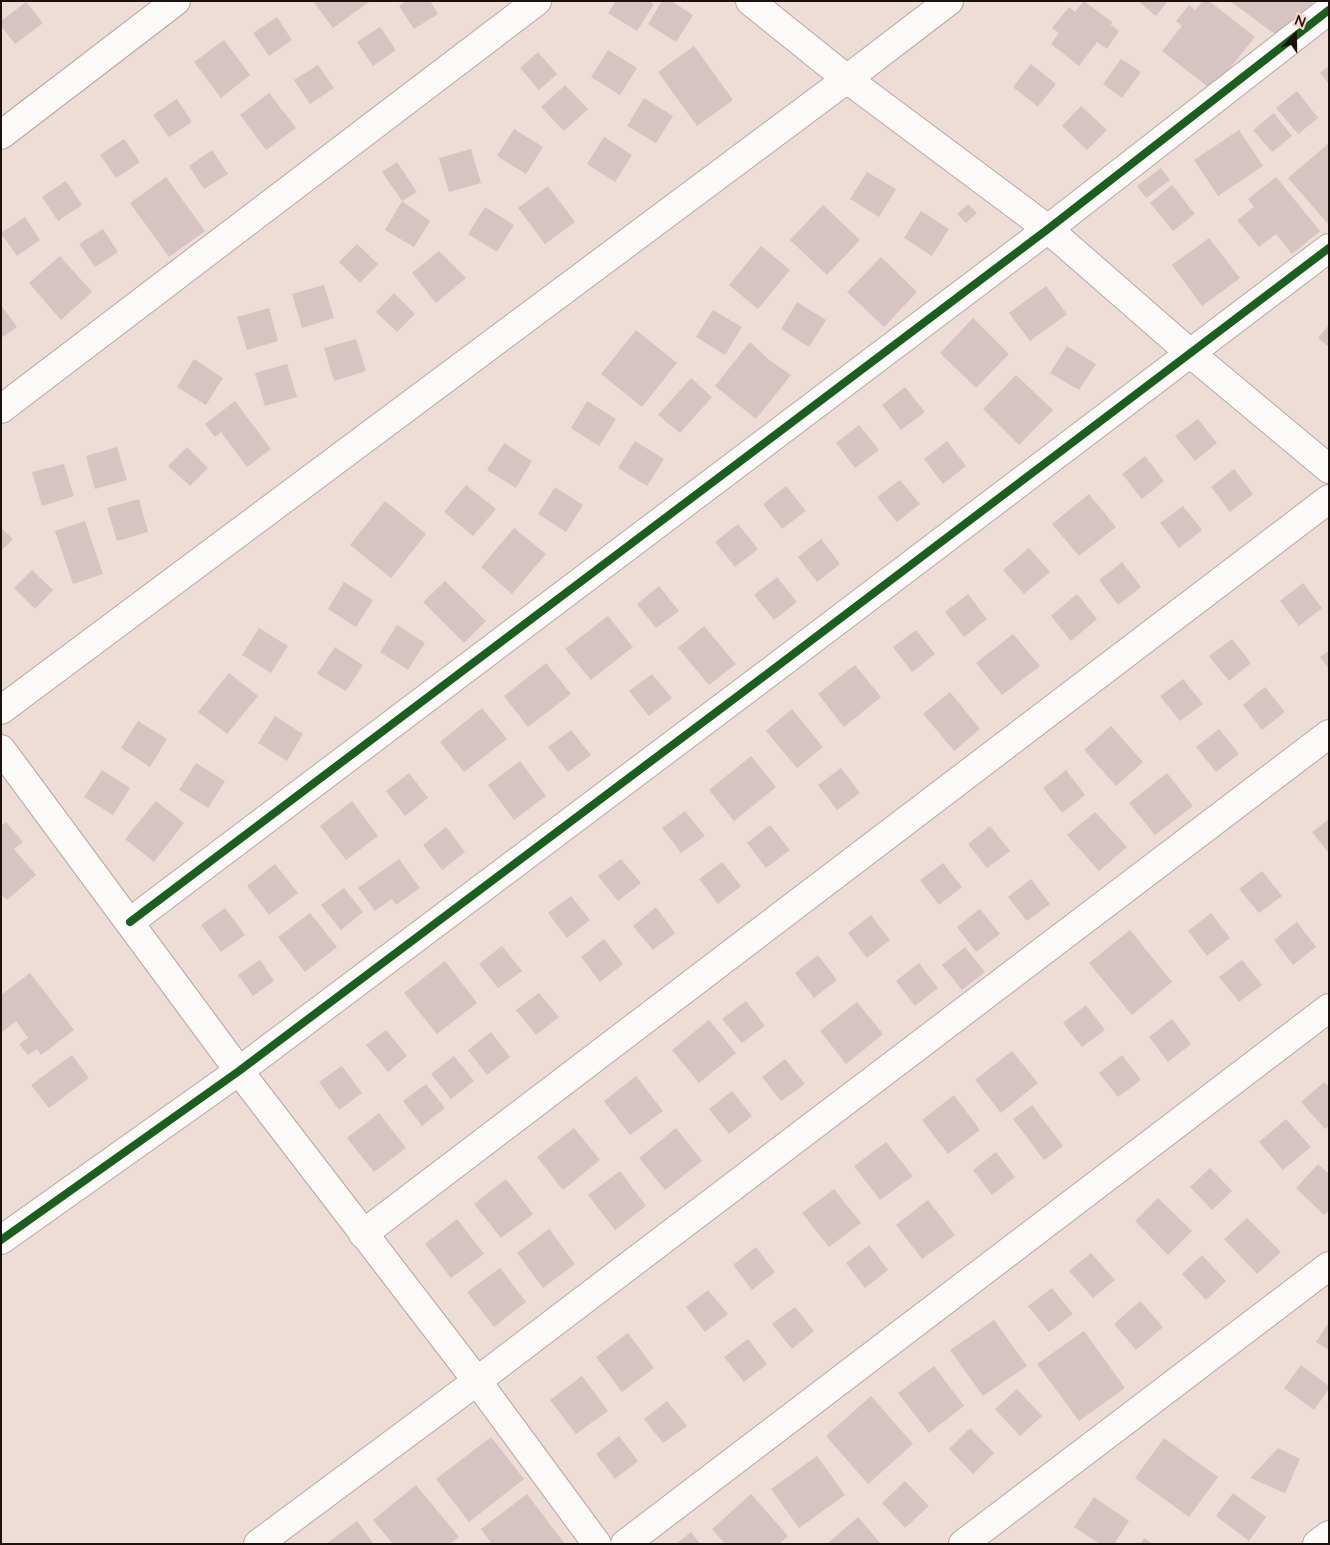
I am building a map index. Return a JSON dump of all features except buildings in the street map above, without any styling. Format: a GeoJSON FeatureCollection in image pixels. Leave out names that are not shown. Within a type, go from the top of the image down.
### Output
{"type":"FeatureCollection","features":[{"type":"Feature","properties":{"kind":"street"},"geometry":{"type":"LineString","coordinates":[[1,135],[176,1]]}},
{"type":"Feature","properties":{"kind":"street"},"geometry":{"type":"LineString","coordinates":[[1,409],[538,1]]}},
{"type":"Feature","properties":{"kind":"street"},"geometry":{"type":"LineString","coordinates":[[750,1],[847,79],[1048,229],[1190,353],[1329,469]]}},
{"type":"Feature","properties":{"kind":"street"},"geometry":{"type":"LineString","coordinates":[[1,710],[949,1]]}},
{"type":"Feature","properties":{"kind":"street"},"geometry":{"type":"LineString","coordinates":[[130,922],[1048,229],[1329,10]]}},
{"type":"Feature","properties":{"kind":"street"},"geometry":{"type":"LineString","coordinates":[[1,1240],[239,1071],[1329,248]]}},
{"type":"Feature","properties":{"kind":"street"},"geometry":{"type":"LineString","coordinates":[[363,1234],[1329,499]]}},
{"type":"Feature","properties":{"kind":"street"},"geometry":{"type":"LineString","coordinates":[[258,1544],[477,1381],[1329,734]]}},
{"type":"Feature","properties":{"kind":"street"},"geometry":{"type":"LineString","coordinates":[[1,750],[239,1071],[477,1381],[597,1544]]}},
{"type":"Feature","properties":{"kind":"street"},"geometry":{"type":"LineString","coordinates":[[625,1544],[1329,1008]]}},
{"type":"Feature","properties":{"kind":"street"},"geometry":{"type":"LineString","coordinates":[[963,1544],[1329,1266]]}},
{"type":"Feature","properties":{"kind":"street"},"geometry":{"type":"LineString","coordinates":[[1317,1544],[1329,1535]]}},
{"type":"Feature","properties":{"kind":"cycle path"},"geometry":{"type":"LineString","coordinates":[[130,922],[1048,229],[1329,10]]}},
{"type":"Feature","properties":{"kind":"cycle path"},"geometry":{"type":"LineString","coordinates":[[1,1240],[239,1071],[1329,248]]}}]}
